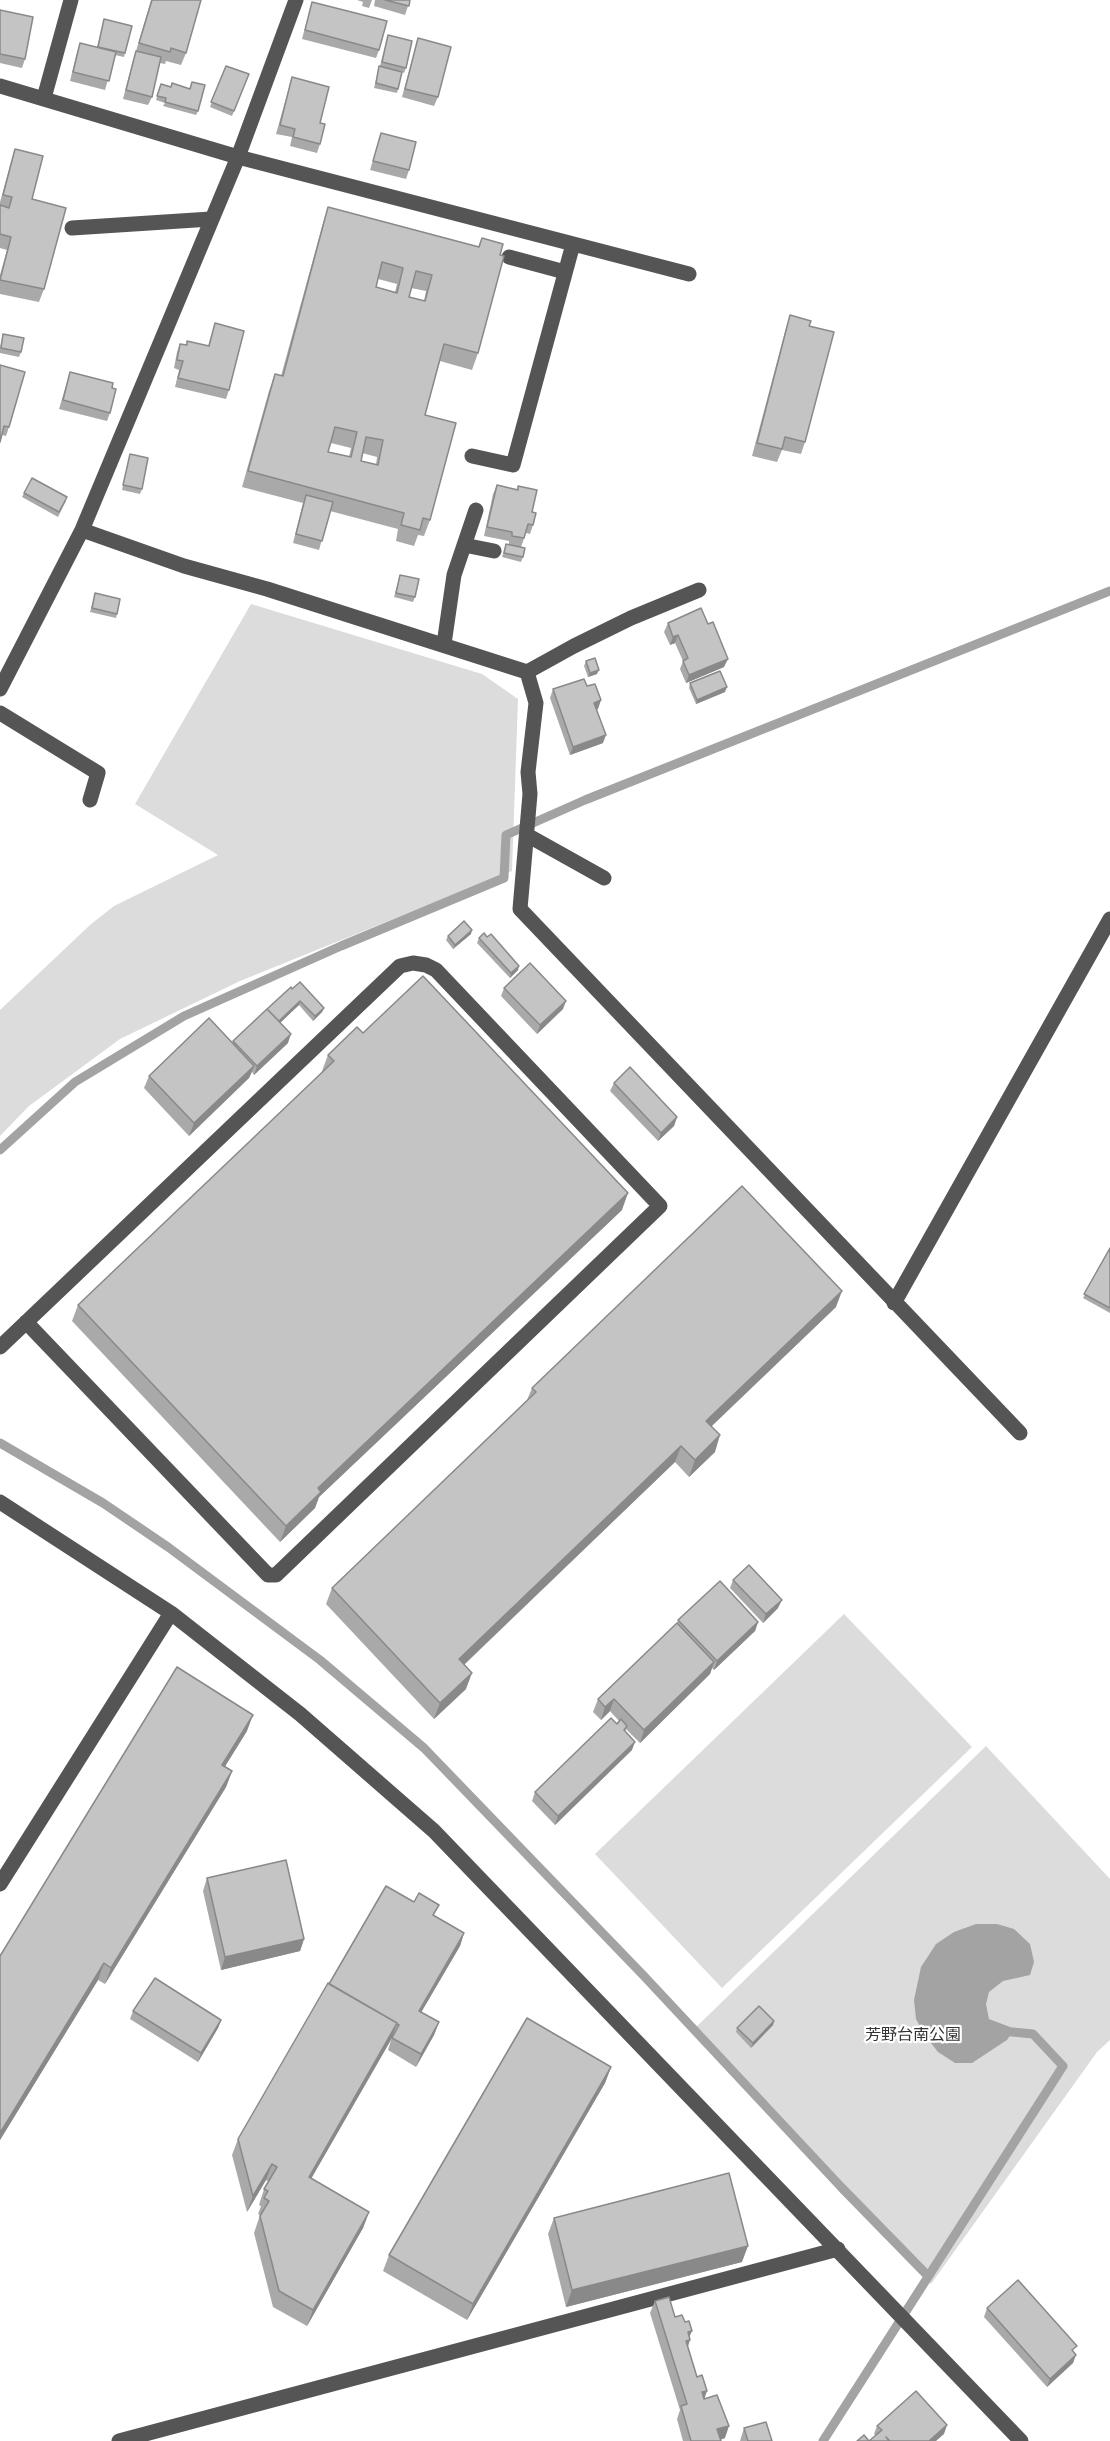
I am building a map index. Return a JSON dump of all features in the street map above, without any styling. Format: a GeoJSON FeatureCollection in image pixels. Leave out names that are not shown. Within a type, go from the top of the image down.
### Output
{"type":"FeatureCollection","features":[{"type":"Feature","properties":{"kind":"street"},"geometry":{"type":"LineString","coordinates":[[44,98],[71,0]]}},
{"type":"Feature","properties":{"kind":"street"},"geometry":{"type":"LineString","coordinates":[[0,689],[82,530],[238,157],[296,0]]}},
{"type":"Feature","properties":{"kind":"street"},"geometry":{"type":"LineString","coordinates":[[0,86],[238,157],[689,274]]}},
{"type":"Feature","properties":{"kind":"street"},"geometry":{"type":"LineString","coordinates":[[72,228],[211,219]]}},
{"type":"Feature","properties":{"kind":"street"},"geometry":{"type":"LineString","coordinates":[[472,456],[513,465],[573,244]]}},
{"type":"Feature","properties":{"kind":"street"},"geometry":{"type":"LineString","coordinates":[[509,257],[565,272]]}},
{"type":"Feature","properties":{"kind":"street"},"geometry":{"type":"LineString","coordinates":[[444,644],[454,576],[476,510]]}},
{"type":"Feature","properties":{"kind":"street"},"geometry":{"type":"LineString","coordinates":[[82,530],[184,566],[267,589],[308,604],[444,644],[527,672],[593,637],[699,590]]}},
{"type":"Feature","properties":{"kind":"street"},"geometry":{"type":"LineString","coordinates":[[464,545],[494,551]]}},
{"type":"Feature","properties":{"kind":"street"},"geometry":{"type":"LineString","coordinates":[[527,672],[536,702],[528,772],[530,795],[520,909],[1020,1433]]}},
{"type":"Feature","properties":{"kind":"street"},"geometry":{"type":"LineString","coordinates":[[0,713],[98,773],[90,800]]}},
{"type":"Feature","properties":{"kind":"street"},"geometry":{"type":"LineString","coordinates":[[527,836],[604,878]]}},
{"type":"Feature","properties":{"kind":"street"},"geometry":{"type":"LineString","coordinates":[[894,1303],[1110,919]]}},
{"type":"Feature","properties":{"kind":"street"},"geometry":{"type":"LineString","coordinates":[[0,1347],[26,1322],[400,966],[413,963],[426,965],[436,970],[660,1206],[276,1575],[268,1575],[26,1322]]}},
{"type":"Feature","properties":{"kind":"street"},"geometry":{"type":"LineString","coordinates":[[0,1502],[171,1613],[300,1714],[434,1831],[1022,2441]]}},
{"type":"Feature","properties":{"kind":"street"},"geometry":{"type":"LineString","coordinates":[[0,1884],[171,1613]]}},
{"type":"Feature","properties":{"kind":"street"},"geometry":{"type":"LineString","coordinates":[[119,2441],[838,2249]]}},
{"type":"Feature","properties":{"kind":"green space"},"geometry":{"type":"Polygon","coordinates":[[[251,604],[482,674],[518,699],[512,871],[240,981],[120,1039],[29,1106],[0,1136],[0,1010],[90,925],[114,906],[218,855],[135,804],[251,604]]]}},
{"type":"Feature","properties":{"kind":"green space"},"geometry":{"type":"Polygon","coordinates":[[[844,1614],[972,1747],[722,1988],[595,1854],[844,1614]]]}},
{"type":"Feature","properties":{"kind":"green space","name":"芳野台南公園"},"geometry":{"type":"Polygon","coordinates":[[[986,1746],[1110,1879],[1110,2040],[1097,2052],[931,2284],[692,2031],[986,1746]]]}},
{"type":"Feature","properties":{"kind":"shaded area"},"geometry":{"type":"Polygon","coordinates":[[[976,1924],[997,1924],[1014,1929],[1030,1944],[1034,1962],[1030,1975],[1003,1981],[989,1992],[986,2004],[989,2019],[1010,2027],[1012,2032],[1007,2040],[972,2063],[955,2063],[938,2052],[924,2034],[916,2019],[914,2000],[921,1967],[936,1944],[954,1932],[976,1924]]]}},
{"type":"Feature","properties":{"kind":"building"},"geometry":{"type":"Polygon","coordinates":[[[152,0],[201,0],[186,53],[171,48],[170,52],[139,43],[152,0]]]}},
{"type":"Feature","properties":{"kind":"building"},"geometry":{"type":"Polygon","coordinates":[[[385,0],[410,0],[409,6],[385,0]]]}},
{"type":"Feature","properties":{"kind":"building"},"geometry":{"type":"Polygon","coordinates":[[[312,2],[387,21],[379,50],[305,30],[312,2]]]}},
{"type":"Feature","properties":{"kind":"building"},"geometry":{"type":"Polygon","coordinates":[[[0,10],[33,17],[25,59],[0,54],[0,10]]]}},
{"type":"Feature","properties":{"kind":"building"},"geometry":{"type":"Polygon","coordinates":[[[104,19],[132,26],[125,53],[98,47],[104,19]]]}},
{"type":"Feature","properties":{"kind":"building"},"geometry":{"type":"Polygon","coordinates":[[[388,35],[412,41],[406,68],[382,62],[388,35]]]}},
{"type":"Feature","properties":{"kind":"building"},"geometry":{"type":"Polygon","coordinates":[[[418,38],[451,47],[438,97],[405,89],[418,38]]]}},
{"type":"Feature","properties":{"kind":"building"},"geometry":{"type":"Polygon","coordinates":[[[80,43],[116,52],[109,81],[73,72],[80,43]]]}},
{"type":"Feature","properties":{"kind":"building"},"geometry":{"type":"Polygon","coordinates":[[[136,51],[161,57],[152,97],[126,90],[136,51]]]}},
{"type":"Feature","properties":{"kind":"building"},"geometry":{"type":"Polygon","coordinates":[[[226,66],[249,74],[234,111],[211,102],[226,66]]]}},
{"type":"Feature","properties":{"kind":"building"},"geometry":{"type":"Polygon","coordinates":[[[379,66],[402,72],[398,89],[376,83],[379,66]]]}},
{"type":"Feature","properties":{"kind":"building"},"geometry":{"type":"Polygon","coordinates":[[[292,77],[329,87],[320,123],[325,124],[320,144],[293,137],[295,129],[280,125],[292,77]]]}},
{"type":"Feature","properties":{"kind":"building"},"geometry":{"type":"Polygon","coordinates":[[[192,82],[205,85],[198,111],[165,102],[166,98],[157,96],[161,84],[171,87],[172,83],[190,89],[192,82]]]}},
{"type":"Feature","properties":{"kind":"building"},"geometry":{"type":"Polygon","coordinates":[[[381,133],[416,142],[409,170],[373,161],[381,133]]]}},
{"type":"Feature","properties":{"kind":"building"},"geometry":{"type":"Polygon","coordinates":[[[15,149],[43,156],[32,199],[66,208],[44,289],[0,280],[11,237],[0,234],[0,205],[9,208],[12,197],[3,195],[15,149]]]}},
{"type":"Feature","properties":{"kind":"building"},"geometry":{"type":"Polygon","coordinates":[[[328,207],[479,247],[482,238],[503,244],[500,255],[504,256],[478,353],[444,344],[425,415],[456,423],[430,520],[423,518],[420,530],[401,525],[404,513],[248,471],[275,374],[283,376],[328,207]],[[382,262],[376,287],[397,293],[403,268],[382,262]],[[416,271],[409,297],[425,301],[432,275],[416,271]],[[335,427],[328,452],[351,457],[357,432],[335,427]],[[366,437],[361,461],[378,465],[383,440],[366,437]]]}},
{"type":"Feature","properties":{"kind":"building"},"geometry":{"type":"Polygon","coordinates":[[[790,315],[811,321],[809,326],[834,332],[805,442],[785,437],[782,449],[757,443],[790,315]]]}},
{"type":"Feature","properties":{"kind":"building"},"geometry":{"type":"Polygon","coordinates":[[[215,323],[244,331],[229,390],[178,378],[183,361],[177,360],[180,344],[187,345],[187,341],[209,346],[215,323]]]}},
{"type":"Feature","properties":{"kind":"building"},"geometry":{"type":"Polygon","coordinates":[[[3,334],[24,338],[21,352],[1,348],[3,334]]]}},
{"type":"Feature","properties":{"kind":"building"},"geometry":{"type":"Polygon","coordinates":[[[0,365],[25,372],[9,427],[4,426],[0,442],[0,365]]]}},
{"type":"Feature","properties":{"kind":"building"},"geometry":{"type":"Polygon","coordinates":[[[70,372],[113,383],[112,388],[116,389],[110,413],[63,400],[70,372]]]}},
{"type":"Feature","properties":{"kind":"building"},"geometry":{"type":"Polygon","coordinates":[[[130,454],[148,458],[142,489],[123,485],[130,454]]]}},
{"type":"Feature","properties":{"kind":"building"},"geometry":{"type":"Polygon","coordinates":[[[32,478],[67,497],[59,512],[24,493],[32,478]]]}},
{"type":"Feature","properties":{"kind":"building"},"geometry":{"type":"Polygon","coordinates":[[[497,485],[518,490],[518,486],[537,490],[532,512],[536,513],[533,525],[528,524],[524,538],[512,536],[512,532],[487,527],[497,485]]]}},
{"type":"Feature","properties":{"kind":"building"},"geometry":{"type":"Polygon","coordinates":[[[306,495],[333,502],[322,541],[296,534],[306,495]]]}},
{"type":"Feature","properties":{"kind":"building"},"geometry":{"type":"Polygon","coordinates":[[[506,544],[525,548],[523,557],[504,553],[506,544]]]}},
{"type":"Feature","properties":{"kind":"building"},"geometry":{"type":"Polygon","coordinates":[[[400,575],[419,579],[415,597],[396,593],[400,575]]]}},
{"type":"Feature","properties":{"kind":"building"},"geometry":{"type":"Polygon","coordinates":[[[95,593],[120,599],[117,614],[92,608],[95,593]]]}},
{"type":"Feature","properties":{"kind":"building"},"geometry":{"type":"Polygon","coordinates":[[[701,608],[708,624],[713,622],[728,659],[689,675],[683,661],[688,658],[678,635],[673,637],[668,623],[701,608]]]}},
{"type":"Feature","properties":{"kind":"building"},"geometry":{"type":"Polygon","coordinates":[[[595,658],[599,670],[590,673],[586,661],[595,658]]]}},
{"type":"Feature","properties":{"kind":"building"},"geometry":{"type":"Polygon","coordinates":[[[720,671],[727,687],[697,700],[690,683],[720,671]]]}},
{"type":"Feature","properties":{"kind":"building"},"geometry":{"type":"Polygon","coordinates":[[[584,679],[587,686],[595,684],[601,700],[594,703],[606,735],[573,747],[553,689],[584,679]]]}},
{"type":"Feature","properties":{"kind":"building"},"geometry":{"type":"Polygon","coordinates":[[[464,921],[472,930],[455,945],[448,936],[464,921]]]}},
{"type":"Feature","properties":{"kind":"building"},"geometry":{"type":"Polygon","coordinates":[[[484,933],[487,937],[491,934],[519,966],[511,973],[479,938],[484,933]]]}},
{"type":"Feature","properties":{"kind":"building"},"geometry":{"type":"Polygon","coordinates":[[[530,963],[566,1001],[540,1025],[504,988],[530,963]]]}},
{"type":"Feature","properties":{"kind":"building"},"geometry":{"type":"Polygon","coordinates":[[[423,976],[628,1193],[318,1488],[321,1492],[286,1526],[78,1305],[334,1061],[328,1055],[357,1027],[363,1033],[423,976]]]}},
{"type":"Feature","properties":{"kind":"building"},"geometry":{"type":"Polygon","coordinates":[[[300,982],[324,1008],[315,1016],[300,1001],[279,1021],[267,1009],[291,987],[292,989],[300,982]]]}},
{"type":"Feature","properties":{"kind":"building"},"geometry":{"type":"Polygon","coordinates":[[[267,1009],[291,1034],[257,1066],[233,1041],[267,1009]]]}},
{"type":"Feature","properties":{"kind":"building"},"geometry":{"type":"Polygon","coordinates":[[[209,1018],[254,1066],[194,1123],[149,1076],[209,1018]]]}},
{"type":"Feature","properties":{"kind":"building"},"geometry":{"type":"Polygon","coordinates":[[[630,1067],[677,1117],[661,1133],[614,1083],[630,1067]]]}},
{"type":"Feature","properties":{"kind":"building"},"geometry":{"type":"Polygon","coordinates":[[[742,1186],[842,1291],[706,1421],[720,1435],[695,1460],[681,1446],[459,1659],[472,1673],[440,1703],[332,1588],[536,1392],[532,1388],[742,1186]]]}},
{"type":"Feature","properties":{"kind":"building"},"geometry":{"type":"Polygon","coordinates":[[[1110,1248],[1110,1308],[1084,1294],[1110,1248]]]}},
{"type":"Feature","properties":{"kind":"building"},"geometry":{"type":"Polygon","coordinates":[[[749,1565],[782,1600],[766,1614],[733,1580],[749,1565]]]}},
{"type":"Feature","properties":{"kind":"building"},"geometry":{"type":"Polygon","coordinates":[[[720,1581],[758,1622],[717,1661],[678,1620],[720,1581]]]}},
{"type":"Feature","properties":{"kind":"building"},"geometry":{"type":"Polygon","coordinates":[[[677,1623],[714,1662],[644,1730],[614,1699],[605,1707],[598,1699],[677,1623]]]}},
{"type":"Feature","properties":{"kind":"building"},"geometry":{"type":"Polygon","coordinates":[[[177,1667],[253,1715],[222,1765],[232,1771],[111,1968],[104,1963],[0,2133],[0,1956],[177,1667]]]}},
{"type":"Feature","properties":{"kind":"building"},"geometry":{"type":"Polygon","coordinates":[[[611,1718],[617,1724],[621,1719],[627,1726],[624,1730],[635,1742],[558,1816],[535,1792],[611,1718]]]}},
{"type":"Feature","properties":{"kind":"building"},"geometry":{"type":"Polygon","coordinates":[[[286,1860],[304,1939],[225,1957],[207,1878],[286,1860]]]}},
{"type":"Feature","properties":{"kind":"building"},"geometry":{"type":"Polygon","coordinates":[[[386,1886],[414,1902],[419,1893],[439,1905],[433,1915],[464,1933],[419,2011],[439,2022],[421,2054],[392,2038],[399,2025],[397,2023],[329,1984],[386,1886]]]}},
{"type":"Feature","properties":{"kind":"building"},"geometry":{"type":"Polygon","coordinates":[[[155,1978],[221,2020],[201,2053],[133,2011],[155,1978]]]}},
{"type":"Feature","properties":{"kind":"building"},"geometry":{"type":"Polygon","coordinates":[[[328,1983],[397,2023],[309,2177],[369,2212],[313,2310],[279,2291],[260,2216],[269,2201],[264,2198],[268,2191],[264,2189],[277,2167],[272,2164],[253,2196],[238,2139],[328,1983]]]}},
{"type":"Feature","properties":{"kind":"building"},"geometry":{"type":"Polygon","coordinates":[[[759,2006],[774,2021],[753,2043],[737,2028],[759,2006]]]}},
{"type":"Feature","properties":{"kind":"building"},"geometry":{"type":"Polygon","coordinates":[[[527,2018],[611,2067],[473,2304],[389,2255],[527,2018]]]}},
{"type":"Feature","properties":{"kind":"building"},"geometry":{"type":"Polygon","coordinates":[[[729,2173],[748,2246],[572,2290],[554,2218],[729,2173]]]}},
{"type":"Feature","properties":{"kind":"building"},"geometry":{"type":"Polygon","coordinates":[[[1018,2280],[1077,2346],[1072,2350],[1076,2355],[1050,2379],[987,2308],[1018,2280]]]}},
{"type":"Feature","properties":{"kind":"building"},"geometry":{"type":"Polygon","coordinates":[[[669,2297],[675,2317],[682,2315],[685,2322],[689,2321],[692,2331],[688,2332],[690,2340],[686,2341],[697,2377],[702,2375],[707,2391],[702,2392],[704,2399],[717,2395],[729,2426],[717,2429],[721,2441],[691,2441],[681,2406],[687,2404],[655,2301],[669,2297]]]}},
{"type":"Feature","properties":{"kind":"building"},"geometry":{"type":"Polygon","coordinates":[[[916,2391],[947,2425],[929,2441],[890,2441],[886,2437],[889,2441],[869,2441],[882,2430],[877,2426],[916,2391]]]}},
{"type":"Feature","properties":{"kind":"building"},"geometry":{"type":"Polygon","coordinates":[[[766,2422],[772,2441],[748,2441],[744,2428],[766,2422]]]}},
{"type":"Feature","properties":{"kind":"building"},"geometry":{"type":"Polygon","coordinates":[[[864,2435],[869,2441],[857,2441],[864,2435]]]}},
{"type":"Feature","properties":{"kind":"waterway"},"geometry":{"type":"LineString","coordinates":[[0,1150],[75,1082],[184,1016],[341,946],[504,878],[506,835],[585,800],[1110,591]]}},
{"type":"Feature","properties":{"kind":"waterway"},"geometry":{"type":"LineString","coordinates":[[0,1443],[103,1503],[168,1547],[320,1660],[424,1748],[928,2276]]}},
{"type":"Feature","properties":{"kind":"waterway"},"geometry":{"type":"LineString","coordinates":[[823,2441],[1063,2066],[1033,2034],[1002,2031]]}}]}
